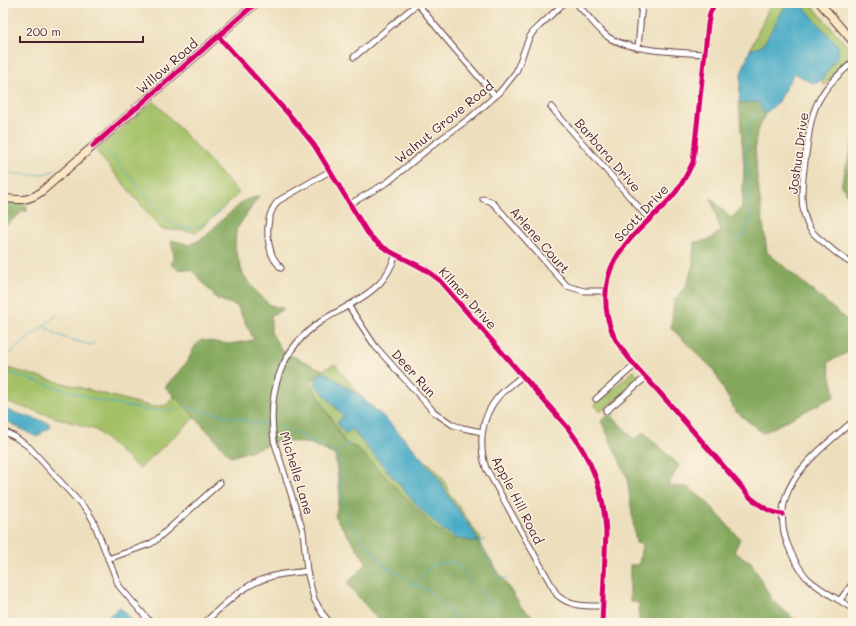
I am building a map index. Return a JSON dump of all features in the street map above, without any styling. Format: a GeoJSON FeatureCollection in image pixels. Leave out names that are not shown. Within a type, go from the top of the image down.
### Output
{"type":"FeatureCollection","features":[{"type":"Feature","properties":{"kind":"street","name":"Willow Road"},"geometry":{"type":"LineString","coordinates":[[3,198],[26,200],[35,196],[256,3]]}},
{"type":"Feature","properties":{"kind":"street"},"geometry":{"type":"LineString","coordinates":[[354,57],[417,3],[437,29],[495,96]]}},
{"type":"Feature","properties":{"kind":"street","name":"Walnut Grove Road"},"geometry":{"type":"LineString","coordinates":[[350,204],[388,182],[434,144],[470,118],[495,96],[516,72],[529,38],[533,32],[564,3]]}},
{"type":"Feature","properties":{"kind":"street"},"geometry":{"type":"LineString","coordinates":[[576,3],[602,31],[609,37],[623,44],[638,48],[705,54]]}},
{"type":"Feature","properties":{"kind":"street"},"geometry":{"type":"LineString","coordinates":[[638,48],[642,3]]}},
{"type":"Feature","properties":{"kind":"street","name":"Scott Drive"},"geometry":{"type":"LineString","coordinates":[[716,3],[709,18],[693,162],[677,191],[632,235],[620,251],[610,270],[606,291],[607,309],[613,334],[635,365],[751,498],[773,513],[783,514]]}},
{"type":"Feature","properties":{"kind":"street"},"geometry":{"type":"LineString","coordinates":[[820,3],[853,42]]}},
{"type":"Feature","properties":{"kind":"street","name":"Kilmer Drive"},"geometry":{"type":"LineString","coordinates":[[218,36],[293,119],[319,152],[367,232],[375,242],[386,250],[421,266],[433,274],[575,437],[589,459],[600,487],[604,509],[606,532],[602,623]]}},
{"type":"Feature","properties":{"kind":"street","name":"Joshua Drive"},"geometry":{"type":"LineString","coordinates":[[853,62],[829,85],[820,97],[815,108],[809,134],[802,197],[804,214],[811,230],[832,249],[853,264]]}},
{"type":"Feature","properties":{"kind":"street","name":"Barbara Drive"},"geometry":{"type":"LineString","coordinates":[[551,107],[649,219]]}},
{"type":"Feature","properties":{"kind":"street"},"geometry":{"type":"LineString","coordinates":[[281,268],[272,256],[268,238],[268,222],[273,206],[278,201],[330,171]]}},
{"type":"Feature","properties":{"kind":"street","name":"Arlene Court"},"geometry":{"type":"LineString","coordinates":[[483,199],[490,201],[495,205],[567,286],[584,291],[606,291]]}},
{"type":"Feature","properties":{"kind":"street","name":"Michelle Lane"},"geometry":{"type":"LineString","coordinates":[[330,623],[314,599],[307,571],[303,530],[274,441],[272,427],[273,395],[282,368],[294,347],[302,337],[319,323],[370,291],[380,283],[388,272],[396,255]]}},
{"type":"Feature","properties":{"kind":"street","name":"Deer Run"},"geometry":{"type":"LineString","coordinates":[[348,305],[375,346],[434,412],[453,425],[482,432]]}},
{"type":"Feature","properties":{"kind":"street"},"geometry":{"type":"LineString","coordinates":[[596,399],[635,365]]}},
{"type":"Feature","properties":{"kind":"street","name":"Apple Hill Road"},"geometry":{"type":"LineString","coordinates":[[522,376],[494,402],[488,414],[482,432],[483,455],[486,468],[554,591],[560,598],[572,604],[602,606]]}},
{"type":"Feature","properties":{"kind":"street"},"geometry":{"type":"LineString","coordinates":[[606,411],[646,377]]}},
{"type":"Feature","properties":{"kind":"street"},"geometry":{"type":"LineString","coordinates":[[852,422],[806,462],[798,472],[787,492],[783,514],[783,529],[792,554],[802,571],[818,586],[853,609]]}},
{"type":"Feature","properties":{"kind":"street"},"geometry":{"type":"LineString","coordinates":[[3,431],[29,447],[88,512],[93,520],[119,586],[151,623]]}},
{"type":"Feature","properties":{"kind":"street"},"geometry":{"type":"LineString","coordinates":[[108,559],[150,544],[220,483]]}},
{"type":"Feature","properties":{"kind":"street"},"geometry":{"type":"LineString","coordinates":[[204,623],[241,591],[256,582],[271,576],[307,571]]}},
{"type":"Feature","properties":{"kind":"street"},"geometry":{"type":"LineString","coordinates":[[840,600],[853,583]]}},
{"type":"Feature","properties":{"kind":"green space"},"geometry":{"type":"Polygon","coordinates":[[[771,3],[787,3],[764,43],[759,47],[750,50],[771,3]]]}},
{"type":"Feature","properties":{"kind":"green space"},"geometry":{"type":"Polygon","coordinates":[[[799,3],[810,3],[853,53],[853,56],[824,86],[822,80],[838,54],[799,3]]]}},
{"type":"Feature","properties":{"kind":"green space"},"geometry":{"type":"Polygon","coordinates":[[[154,101],[239,193],[197,232],[161,229],[96,151],[154,101]]]}},
{"type":"Feature","properties":{"kind":"green space"},"geometry":{"type":"Polygon","coordinates":[[[758,102],[765,114],[757,132],[755,145],[757,177],[767,252],[853,325],[853,350],[828,362],[835,396],[763,433],[735,411],[713,369],[671,328],[674,300],[686,286],[693,265],[694,242],[708,239],[720,230],[711,198],[731,218],[742,207],[744,167],[739,103],[758,102]]]}},
{"type":"Feature","properties":{"kind":"green space"},"geometry":{"type":"Polygon","coordinates":[[[853,141],[853,201],[841,186],[853,141]]]}},
{"type":"Feature","properties":{"kind":"green space"},"geometry":{"type":"Polygon","coordinates":[[[259,196],[236,230],[235,248],[243,274],[258,294],[270,305],[285,309],[271,315],[271,332],[282,351],[323,370],[310,382],[346,444],[357,448],[435,528],[451,539],[479,542],[522,608],[541,623],[381,623],[347,584],[367,563],[335,517],[340,495],[335,455],[311,444],[284,440],[231,457],[165,387],[187,362],[195,346],[201,340],[229,344],[254,340],[237,306],[217,299],[192,270],[178,269],[171,264],[174,255],[171,240],[190,245],[205,237],[216,225],[245,200],[259,196]]]}},
{"type":"Feature","properties":{"kind":"green space"},"geometry":{"type":"Polygon","coordinates":[[[3,200],[24,203],[27,207],[27,211],[23,211],[3,228],[3,200]]]}},
{"type":"Feature","properties":{"kind":"green space"},"geometry":{"type":"Polygon","coordinates":[[[335,364],[360,395],[412,451],[431,465],[442,477],[450,494],[481,539],[479,542],[451,539],[435,528],[357,448],[346,444],[310,382],[323,370],[335,364]]]}},
{"type":"Feature","properties":{"kind":"green space"},"geometry":{"type":"Polygon","coordinates":[[[3,367],[153,407],[167,405],[174,396],[195,417],[139,469],[96,430],[3,401],[3,367]]]}},
{"type":"Feature","properties":{"kind":"green space"},"geometry":{"type":"Polygon","coordinates":[[[634,371],[640,379],[600,412],[594,404],[634,371]]]}},
{"type":"Feature","properties":{"kind":"green space"},"geometry":{"type":"Polygon","coordinates":[[[610,414],[635,440],[643,432],[679,465],[668,486],[688,487],[709,504],[740,539],[734,552],[751,562],[772,600],[799,623],[639,623],[639,603],[630,602],[630,565],[639,565],[642,544],[636,543],[627,477],[601,421],[610,414]]]}},
{"type":"Feature","properties":{"kind":"water"},"geometry":{"type":"Polygon","coordinates":[[[787,3],[799,3],[803,6],[837,45],[839,54],[822,80],[814,84],[794,73],[777,103],[765,114],[758,102],[739,103],[741,74],[750,50],[759,47],[764,43],[787,3]]]}},
{"type":"Feature","properties":{"kind":"water"},"geometry":{"type":"Polygon","coordinates":[[[323,372],[359,395],[385,418],[414,449],[439,479],[479,542],[458,539],[443,530],[422,511],[358,437],[353,429],[345,434],[337,423],[343,416],[316,385],[317,377],[323,372]]]}},
{"type":"Feature","properties":{"kind":"water"},"geometry":{"type":"Polygon","coordinates":[[[3,409],[49,423],[50,428],[45,430],[38,437],[3,419],[3,409]]]}},
{"type":"Feature","properties":{"kind":"water"},"geometry":{"type":"Polygon","coordinates":[[[120,607],[135,623],[116,623],[109,616],[120,607]]]}},
{"type":"Feature","properties":{"kind":"waterway"},"geometry":{"type":"LineString","coordinates":[[736,241],[746,231],[750,219],[746,151],[748,125],[761,106]]}},
{"type":"Feature","properties":{"kind":"waterway"},"geometry":{"type":"LineString","coordinates":[[107,150],[167,220],[177,225],[185,228],[200,226],[228,204]]}},
{"type":"Feature","properties":{"kind":"waterway"},"geometry":{"type":"LineString","coordinates":[[3,172],[36,175],[55,170]]}},
{"type":"Feature","properties":{"kind":"waterway"},"geometry":{"type":"LineString","coordinates":[[3,359],[58,314]]}},
{"type":"Feature","properties":{"kind":"waterway"},"geometry":{"type":"LineString","coordinates":[[43,326],[60,336],[90,345],[94,343]]}},
{"type":"Feature","properties":{"kind":"waterway"},"geometry":{"type":"LineString","coordinates":[[3,371],[97,400],[153,411],[179,409]]}},
{"type":"Feature","properties":{"kind":"waterway"},"geometry":{"type":"LineString","coordinates":[[185,407],[266,425]]}},
{"type":"Feature","properties":{"kind":"waterway"},"geometry":{"type":"LineString","coordinates":[[278,427],[285,428],[336,453],[341,473],[341,497],[347,519],[359,536],[385,566],[401,575],[414,585],[430,591],[450,614],[465,623]]}},
{"type":"Feature","properties":{"kind":"waterway"},"geometry":{"type":"LineString","coordinates":[[336,453],[349,443]]}},
{"type":"Feature","properties":{"kind":"waterway"},"geometry":{"type":"LineString","coordinates":[[479,542],[485,540]]}},
{"type":"Feature","properties":{"kind":"waterway"},"geometry":{"type":"LineString","coordinates":[[479,542],[499,577],[501,579],[507,578]]}},
{"type":"Feature","properties":{"kind":"waterway"},"geometry":{"type":"LineString","coordinates":[[414,585],[423,574],[435,564],[454,562],[493,607]]}},
{"type":"Feature","properties":{"kind":"cycle path"},"geometry":{"type":"LineString","coordinates":[[93,146],[256,3]]}},
{"type":"Feature","properties":{"kind":"cycle path"},"geometry":{"type":"LineString","coordinates":[[715,3],[710,13],[708,24],[693,162],[684,181],[675,194],[634,235],[615,260],[611,268],[606,287],[607,316],[617,342],[634,365],[751,498],[770,511],[783,514]]}},
{"type":"Feature","properties":{"kind":"cycle path"},"geometry":{"type":"LineString","coordinates":[[218,36],[293,119],[314,145],[367,232],[383,247],[421,267],[439,280],[577,440],[596,477],[605,517],[606,532],[602,623]]}}]}
